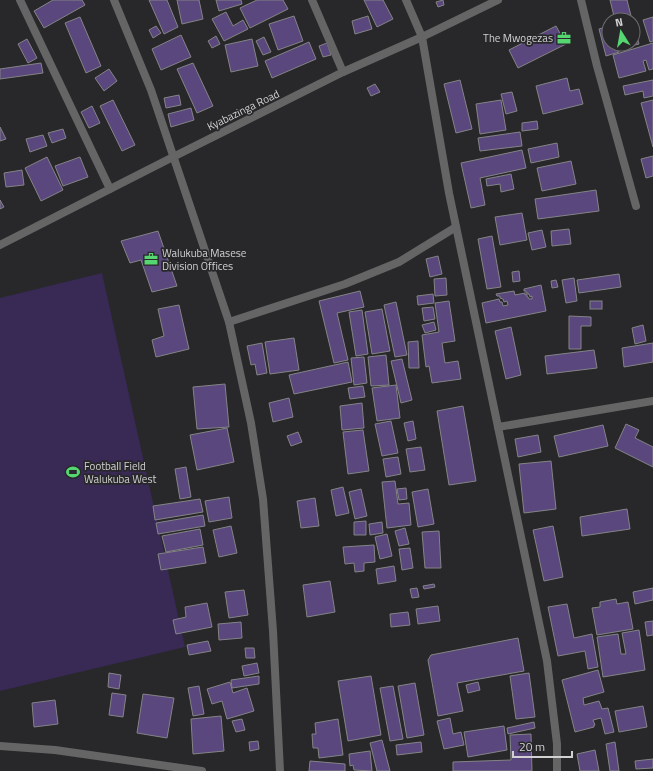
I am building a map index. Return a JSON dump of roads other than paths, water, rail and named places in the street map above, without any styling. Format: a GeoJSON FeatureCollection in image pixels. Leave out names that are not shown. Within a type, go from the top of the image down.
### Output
{"type":"FeatureCollection","features":[{"type":"Feature","properties":{"kind":"street"},"geometry":{"type":"LineString","coordinates":[[20,0],[110,189]]}},
{"type":"Feature","properties":{"kind":"street"},"geometry":{"type":"LineString","coordinates":[[114,0],[151,90],[229,322],[251,423],[264,499],[274,631],[280,771]]}},
{"type":"Feature","properties":{"kind":"street"},"geometry":{"type":"LineString","coordinates":[[312,0],[343,72]]}},
{"type":"Feature","properties":{"kind":"street"},"geometry":{"type":"LineString","coordinates":[[406,0],[422,37],[447,186],[547,661],[557,744],[557,771]]}},
{"type":"Feature","properties":{"kind":"street","name":"Kyabazinga Road"},"geometry":{"type":"LineString","coordinates":[[0,245],[343,72],[422,37],[498,0]]}},
{"type":"Feature","properties":{"kind":"street"},"geometry":{"type":"LineString","coordinates":[[581,0],[597,66],[636,206]]}},
{"type":"Feature","properties":{"kind":"street"},"geometry":{"type":"LineString","coordinates":[[229,322],[345,284],[393,265],[456,227]]}},
{"type":"Feature","properties":{"kind":"street"},"geometry":{"type":"LineString","coordinates":[[498,427],[653,401]]}},
{"type":"Feature","properties":{"kind":"street"},"geometry":{"type":"LineString","coordinates":[[0,746],[55,750],[202,771]]}},
{"type":"Feature","properties":{"kind":"place","name":"The Mwogezas"},"geometry":{"type":"Point","coordinates":[564,38]}},
{"type":"Feature","properties":{"kind":"place","name":"Walukuba Masese Division Offices"},"geometry":{"type":"Point","coordinates":[151,259]}},
{"type":"Feature","properties":{"kind":"place","name":"Football Field Walukuba West"},"geometry":{"type":"Point","coordinates":[73,472]}}]}
